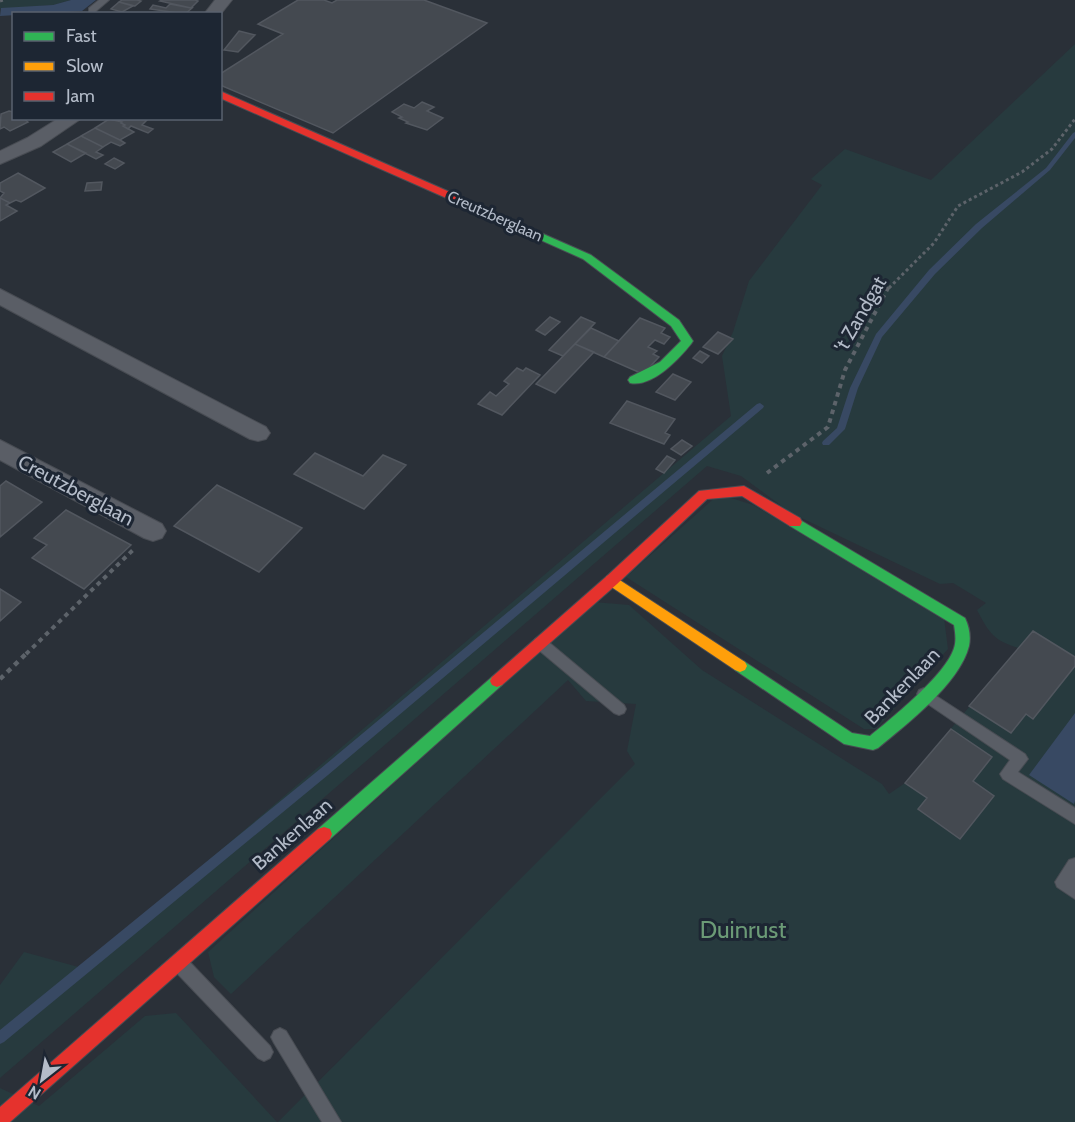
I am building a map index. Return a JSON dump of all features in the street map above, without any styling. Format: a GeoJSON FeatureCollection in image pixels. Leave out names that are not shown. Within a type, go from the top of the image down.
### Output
{"type":"FeatureCollection","features":[{"type":"Feature","properties":{"kind":"street"},"geometry":{"type":"LineString","coordinates":[[214,12],[224,0]]}},
{"type":"Feature","properties":{"kind":"street","name":"Creutzberglaan"},"geometry":{"type":"LineString","coordinates":[[222,95],[587,257],[675,323],[687,341],[673,359],[653,376],[634,380]]}},
{"type":"Feature","properties":{"kind":"street"},"geometry":{"type":"LineString","coordinates":[[0,158],[34,142],[70,120]]}},
{"type":"Feature","properties":{"kind":"street"},"geometry":{"type":"LineString","coordinates":[[0,296],[258,433]]}},
{"type":"Feature","properties":{"kind":"street","name":"Creutzberglaan"},"geometry":{"type":"LineString","coordinates":[[0,449],[153,531]]}},
{"type":"Feature","properties":{"kind":"street","name":"Bankenlaan"},"geometry":{"type":"LineString","coordinates":[[0,1119],[612,580],[704,494],[744,490],[960,622],[962,647],[954,663],[892,728],[873,743],[849,738],[612,580]]}},
{"type":"Feature","properties":{"kind":"lane"},"geometry":{"type":"LineString","coordinates":[[92,10],[105,0]]}},
{"type":"Feature","properties":{"kind":"lane"},"geometry":{"type":"LineString","coordinates":[[539,642],[619,709]]}},
{"type":"Feature","properties":{"kind":"lane"},"geometry":{"type":"LineString","coordinates":[[924,694],[1020,759],[1008,774],[1075,817]]}},
{"type":"Feature","properties":{"kind":"lane"},"geometry":{"type":"LineString","coordinates":[[1075,865],[1062,882],[1075,891]]}},
{"type":"Feature","properties":{"kind":"lane"},"geometry":{"type":"LineString","coordinates":[[178,962],[264,1052]]}},
{"type":"Feature","properties":{"kind":"lane"},"geometry":{"type":"LineString","coordinates":[[280,1037],[332,1122]]}},
{"type":"Feature","properties":{"kind":"path","name":"'t Zandgat"},"geometry":{"type":"LineString","coordinates":[[744,490],[828,427],[845,370],[890,285],[934,243],[958,206],[1022,172],[1052,149],[1075,119]]}},
{"type":"Feature","properties":{"kind":"path"},"geometry":{"type":"LineString","coordinates":[[0,679],[153,531]]}},
{"type":"Feature","properties":{"kind":"green space"},"geometry":{"type":"Polygon","coordinates":[[[0,0],[71,0],[53,5],[0,9],[0,0]]]}},
{"type":"Feature","properties":{"kind":"green space","name":"Duinrust"},"geometry":{"type":"Polygon","coordinates":[[[1075,44],[1075,1122],[278,1122],[635,764],[627,751],[636,704],[586,701],[568,680],[231,994],[214,977],[208,952],[594,602],[629,605],[702,670],[882,784],[889,794],[905,783],[1019,648],[993,635],[977,610],[986,603],[953,583],[940,584],[791,513],[741,476],[707,466],[0,1078],[0,985],[24,952],[82,968],[731,416],[722,356],[733,332],[749,281],[822,185],[811,179],[845,149],[931,180],[1075,44]]]}},
{"type":"Feature","properties":{"kind":"green space"},"geometry":{"type":"Polygon","coordinates":[[[719,494],[753,505],[944,618],[948,649],[876,729],[864,729],[626,577],[719,494]]]}},
{"type":"Feature","properties":{"kind":"green space"},"geometry":{"type":"Polygon","coordinates":[[[176,1013],[277,1122],[0,1122],[0,1088],[39,1106],[145,1016],[176,1013]]]}},
{"type":"Feature","properties":{"kind":"water"},"geometry":{"type":"Polygon","coordinates":[[[71,0],[96,0],[82,11],[12,12],[12,15],[0,16],[1,8],[53,5],[71,0]]]}},
{"type":"Feature","properties":{"kind":"water"},"geometry":{"type":"Polygon","coordinates":[[[1075,713],[1075,801],[1074,804],[1029,775],[1075,713]]]}},
{"type":"Feature","properties":{"kind":"building"},"geometry":{"type":"Polygon","coordinates":[[[122,0],[141,1],[135,6],[119,2],[122,0]]]}},
{"type":"Feature","properties":{"kind":"building"},"geometry":{"type":"Polygon","coordinates":[[[298,0],[324,0],[332,3],[337,0],[424,0],[487,23],[333,133],[222,86],[222,73],[283,34],[258,24],[298,0]]]}},
{"type":"Feature","properties":{"kind":"building"},"geometry":{"type":"Polygon","coordinates":[[[160,1],[198,1],[191,8],[160,1]]]}},
{"type":"Feature","properties":{"kind":"building"},"geometry":{"type":"Polygon","coordinates":[[[119,2],[133,6],[122,12],[111,9],[119,2]]]}},
{"type":"Feature","properties":{"kind":"building"},"geometry":{"type":"Polygon","coordinates":[[[170,4],[192,8],[187,12],[150,9],[153,5],[166,8],[170,4]]]}},
{"type":"Feature","properties":{"kind":"building"},"geometry":{"type":"Polygon","coordinates":[[[239,31],[255,35],[238,52],[224,50],[239,31]]]}},
{"type":"Feature","properties":{"kind":"building"},"geometry":{"type":"Polygon","coordinates":[[[422,102],[434,107],[427,111],[443,118],[427,130],[406,123],[408,122],[399,118],[402,117],[392,112],[404,104],[414,108],[422,102]]]}},
{"type":"Feature","properties":{"kind":"building"},"geometry":{"type":"Polygon","coordinates":[[[12,112],[12,120],[28,122],[10,131],[4,127],[0,129],[1,114],[12,112]]]}},
{"type":"Feature","properties":{"kind":"building"},"geometry":{"type":"Polygon","coordinates":[[[107,120],[113,120],[122,122],[125,125],[123,126],[134,132],[120,140],[95,128],[107,120]]]}},
{"type":"Feature","properties":{"kind":"building"},"geometry":{"type":"Polygon","coordinates":[[[118,120],[147,120],[142,125],[153,129],[148,133],[131,126],[128,129],[123,126],[125,125],[118,120]]]}},
{"type":"Feature","properties":{"kind":"building"},"geometry":{"type":"Polygon","coordinates":[[[95,128],[125,143],[120,146],[111,142],[103,147],[81,136],[95,128]]]}},
{"type":"Feature","properties":{"kind":"building"},"geometry":{"type":"Polygon","coordinates":[[[81,136],[103,147],[96,152],[103,155],[96,159],[67,144],[81,136]]]}},
{"type":"Feature","properties":{"kind":"building"},"geometry":{"type":"Polygon","coordinates":[[[67,144],[86,153],[71,162],[53,152],[67,144]]]}},
{"type":"Feature","properties":{"kind":"building"},"geometry":{"type":"Polygon","coordinates":[[[114,158],[124,163],[115,169],[105,164],[114,158]]]}},
{"type":"Feature","properties":{"kind":"building"},"geometry":{"type":"Polygon","coordinates":[[[18,173],[45,188],[21,202],[16,200],[10,203],[0,198],[4,193],[0,191],[0,183],[18,173]]]}},
{"type":"Feature","properties":{"kind":"building"},"geometry":{"type":"Polygon","coordinates":[[[102,182],[101,190],[85,191],[87,183],[102,182]]]}},
{"type":"Feature","properties":{"kind":"building"},"geometry":{"type":"Polygon","coordinates":[[[0,198],[10,203],[6,205],[17,211],[0,221],[0,198]]]}},
{"type":"Feature","properties":{"kind":"building"},"geometry":{"type":"Polygon","coordinates":[[[550,317],[560,322],[545,335],[536,330],[550,317]]]}},
{"type":"Feature","properties":{"kind":"building"},"geometry":{"type":"Polygon","coordinates":[[[581,317],[595,323],[563,356],[549,350],[581,317]]]}},
{"type":"Feature","properties":{"kind":"building"},"geometry":{"type":"Polygon","coordinates":[[[640,318],[665,328],[661,333],[670,337],[664,344],[655,340],[648,347],[657,351],[653,354],[659,357],[643,374],[604,357],[640,318]]]}},
{"type":"Feature","properties":{"kind":"building"},"geometry":{"type":"Polygon","coordinates":[[[591,328],[619,341],[604,357],[575,344],[591,328]]]}},
{"type":"Feature","properties":{"kind":"building"},"geometry":{"type":"Polygon","coordinates":[[[718,332],[733,339],[718,354],[703,347],[718,332]]]}},
{"type":"Feature","properties":{"kind":"building"},"geometry":{"type":"Polygon","coordinates":[[[575,344],[594,352],[555,393],[536,384],[575,344]]]}},
{"type":"Feature","properties":{"kind":"building"},"geometry":{"type":"Polygon","coordinates":[[[700,351],[709,356],[702,363],[693,358],[700,351]]]}},
{"type":"Feature","properties":{"kind":"building"},"geometry":{"type":"Polygon","coordinates":[[[517,368],[523,371],[526,368],[540,375],[502,415],[478,404],[490,392],[496,396],[509,384],[504,381],[517,368]]]}},
{"type":"Feature","properties":{"kind":"building"},"geometry":{"type":"Polygon","coordinates":[[[673,374],[691,382],[675,400],[656,392],[673,374]]]}},
{"type":"Feature","properties":{"kind":"building"},"geometry":{"type":"Polygon","coordinates":[[[627,401],[675,419],[665,433],[670,435],[664,444],[610,423],[627,401]]]}},
{"type":"Feature","properties":{"kind":"building"},"geometry":{"type":"Polygon","coordinates":[[[682,440],[692,446],[681,455],[671,449],[682,440]]]}},
{"type":"Feature","properties":{"kind":"building"},"geometry":{"type":"Polygon","coordinates":[[[315,453],[363,476],[383,455],[406,465],[364,509],[294,474],[315,453]]]}},
{"type":"Feature","properties":{"kind":"building"},"geometry":{"type":"Polygon","coordinates":[[[667,456],[675,460],[664,473],[656,469],[667,456]]]}},
{"type":"Feature","properties":{"kind":"building"},"geometry":{"type":"Polygon","coordinates":[[[6,481],[42,502],[0,537],[0,486],[6,481]]]}},
{"type":"Feature","properties":{"kind":"building"},"geometry":{"type":"Polygon","coordinates":[[[217,485],[302,528],[259,572],[174,526],[217,485]]]}},
{"type":"Feature","properties":{"kind":"building"},"geometry":{"type":"Polygon","coordinates":[[[66,510],[131,545],[84,589],[32,558],[47,545],[34,538],[66,510]]]}},
{"type":"Feature","properties":{"kind":"building"},"geometry":{"type":"Polygon","coordinates":[[[0,589],[21,602],[0,621],[0,589]]]}},
{"type":"Feature","properties":{"kind":"building"},"geometry":{"type":"Polygon","coordinates":[[[1033,631],[1075,657],[1075,666],[1033,719],[1026,714],[1011,733],[969,706],[1033,631]]]}},
{"type":"Feature","properties":{"kind":"building"},"geometry":{"type":"Polygon","coordinates":[[[951,729],[992,757],[973,781],[994,796],[960,839],[918,809],[927,798],[905,783],[951,729]]]}},
{"type":"Feature","properties":{"kind":"waterway"},"geometry":{"type":"LineString","coordinates":[[826,443],[841,429],[854,388],[879,336],[932,272],[979,226],[1048,169],[1075,134]]}},
{"type":"Feature","properties":{"kind":"waterway"},"geometry":{"type":"LineString","coordinates":[[0,1038],[324,772],[760,406]]}},
{"type":"Feature","properties":{"kind":"traffic: fast"},"geometry":{"type":"LineString","coordinates":[[482,210],[587,257],[675,323],[687,341],[664,365],[634,380]]}},
{"type":"Feature","properties":{"kind":"traffic: fast"},"geometry":{"type":"LineString","coordinates":[[740,666],[849,739],[873,743],[937,684],[949,670],[962,646],[960,622],[795,522]]}},
{"type":"Feature","properties":{"kind":"traffic: fast"},"geometry":{"type":"LineString","coordinates":[[324,834],[497,681]]}},
{"type":"Feature","properties":{"kind":"traffic: slow"},"geometry":{"type":"LineString","coordinates":[[612,580],[740,666]]}},
{"type":"Feature","properties":{"kind":"traffic: jam"},"geometry":{"type":"LineString","coordinates":[[222,95],[482,210]]}},
{"type":"Feature","properties":{"kind":"traffic: jam"},"geometry":{"type":"LineString","coordinates":[[497,681],[612,580],[704,494],[744,491],[795,522]]}},
{"type":"Feature","properties":{"kind":"traffic: jam"},"geometry":{"type":"LineString","coordinates":[[0,1119],[324,834]]}}]}
